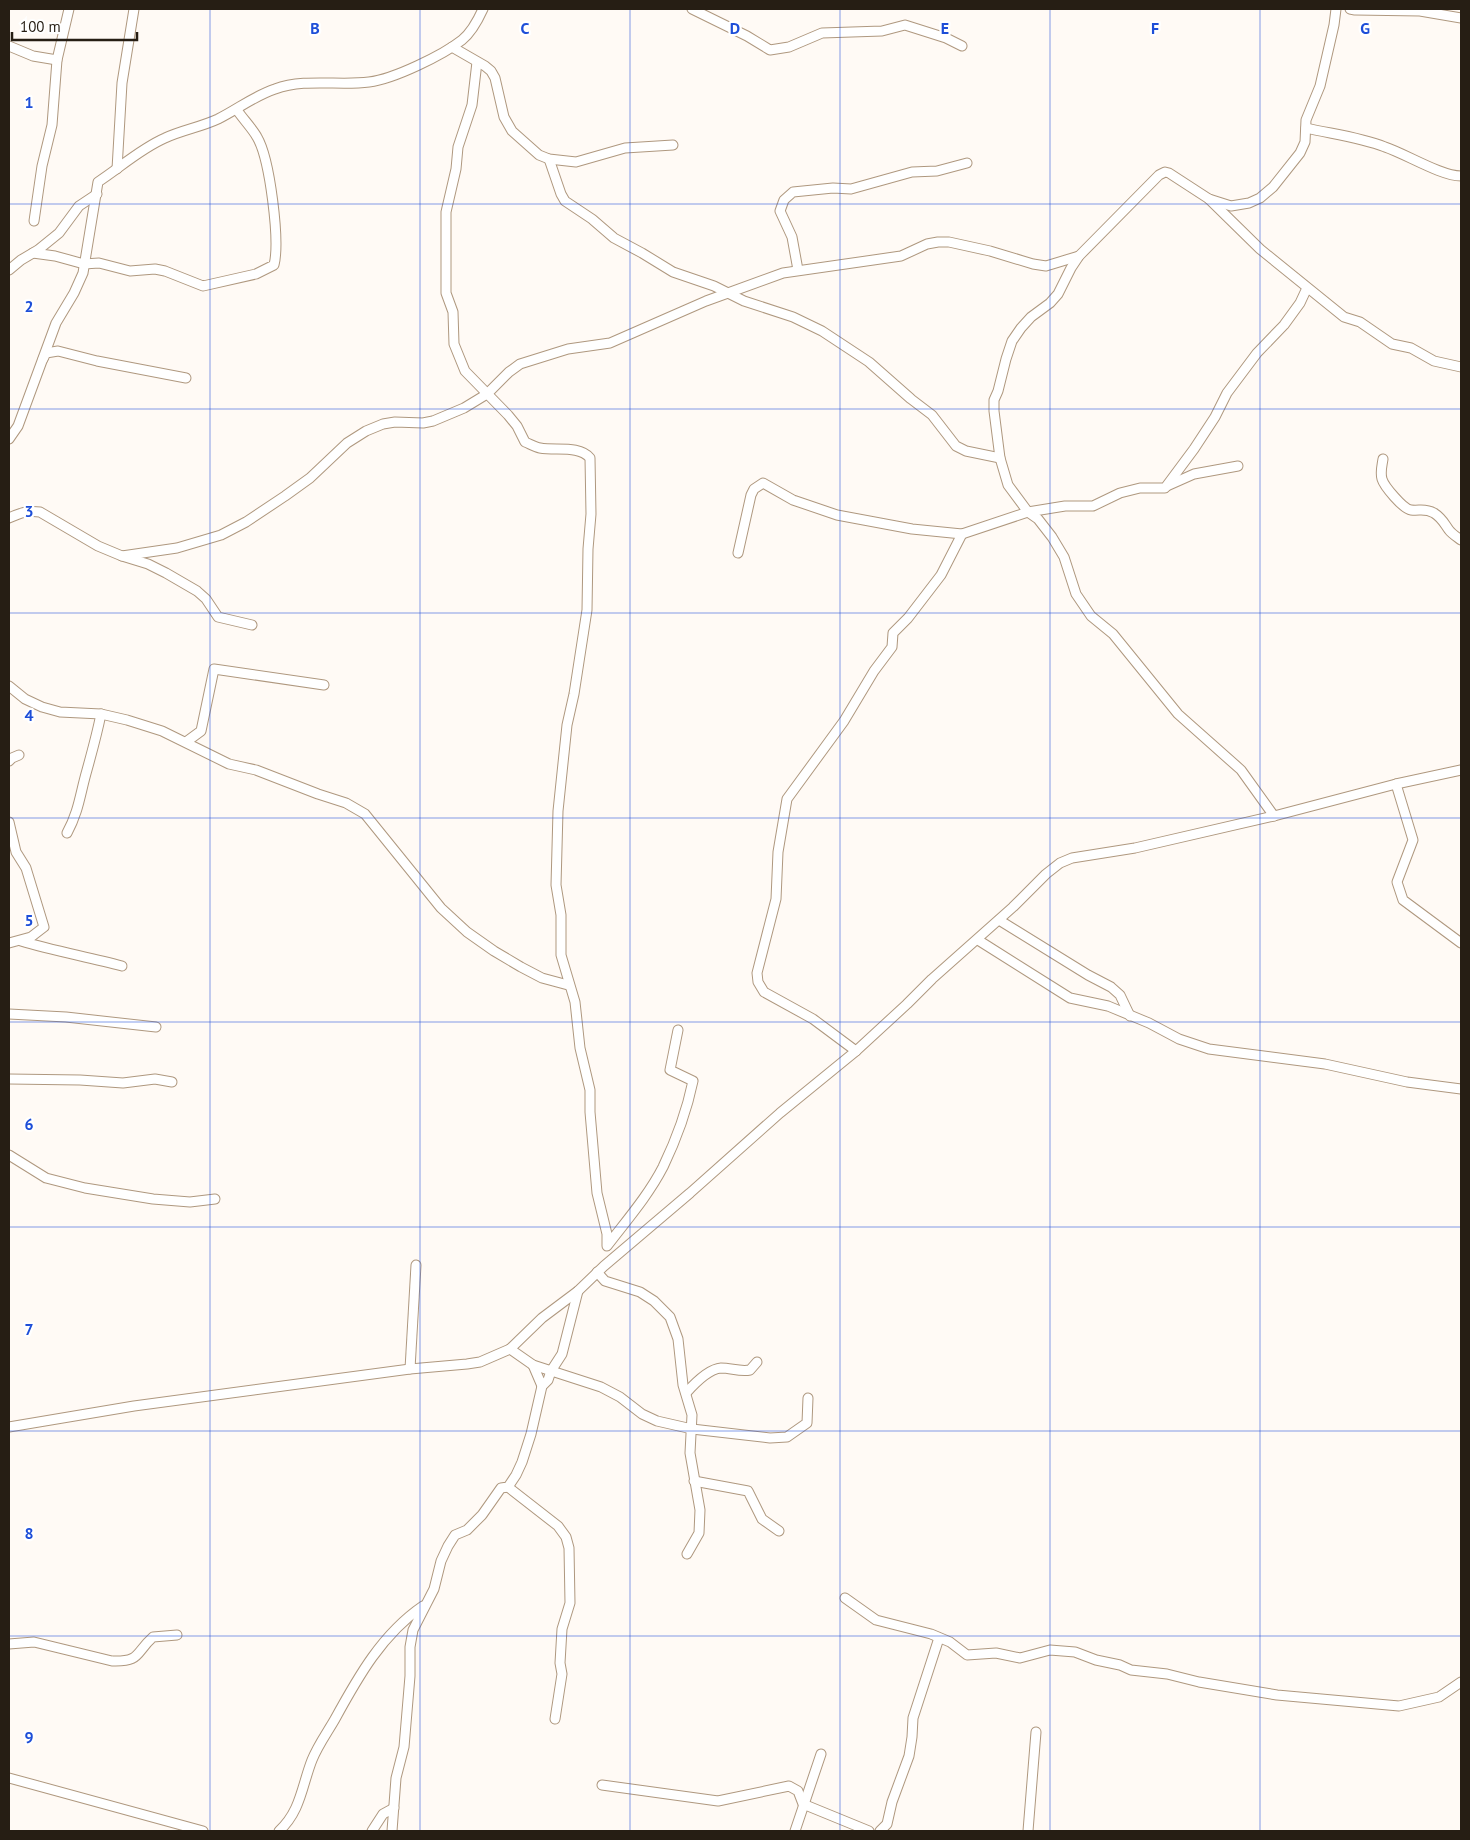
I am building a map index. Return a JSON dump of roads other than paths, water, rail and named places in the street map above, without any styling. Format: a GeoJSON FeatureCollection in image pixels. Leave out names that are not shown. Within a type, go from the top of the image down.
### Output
{"type":"FeatureCollection","features":[{"type":"Feature","properties":{"kind":"street"},"geometry":{"type":"LineString","coordinates":[[34,221],[42,166],[52,125],[57,60],[68,9]]}},
{"type":"Feature","properties":{"kind":"street"},"geometry":{"type":"LineString","coordinates":[[118,169],[122,82],[134,9]]}},
{"type":"Feature","properties":{"kind":"street"},"geometry":{"type":"LineString","coordinates":[[9,439],[18,426],[56,323],[74,293],[83,273],[98,182],[136,154],[165,137],[208,123],[237,110],[255,96],[278,88],[306,84],[369,83],[407,71],[463,39],[484,9]]}},
{"type":"Feature","properties":{"kind":"street"},"geometry":{"type":"LineString","coordinates":[[692,9],[747,36],[770,50],[789,47],[822,33],[882,31],[904,26],[946,38],[962,46]]}},
{"type":"Feature","properties":{"kind":"street"},"geometry":{"type":"LineString","coordinates":[[1209,199],[1231,206],[1249,203],[1260,198],[1273,187],[1300,153],[1304,142],[1308,112],[1320,86],[1336,9]]}},
{"type":"Feature","properties":{"kind":"street"},"geometry":{"type":"LineString","coordinates":[[1350,9],[1420,11],[1461,18]]}},
{"type":"Feature","properties":{"kind":"street"},"geometry":{"type":"LineString","coordinates":[[9,46],[33,56],[57,60]]}},
{"type":"Feature","properties":{"kind":"street"},"geometry":{"type":"LineString","coordinates":[[452,46],[476,62],[486,66],[495,78],[504,117],[512,131],[539,154],[549,159],[576,162],[624,148],[673,145]]}},
{"type":"Feature","properties":{"kind":"street"},"geometry":{"type":"LineString","coordinates":[[476,62],[472,105],[458,148],[446,212],[445,284],[452,312],[454,344],[465,371],[512,420],[525,442],[540,448],[577,451],[590,458],[591,514],[587,610],[576,685],[567,726],[558,811],[555,867],[556,885],[562,915],[561,954],[574,1002],[580,1048],[590,1090],[597,1193],[607,1234],[607,1246],[600,1269],[605,1281],[640,1292],[654,1301],[670,1317],[678,1339],[683,1385],[692,1415],[690,1453],[700,1510],[699,1533],[687,1554]]}},
{"type":"Feature","properties":{"kind":"street"},"geometry":{"type":"LineString","coordinates":[[33,253],[55,256],[84,264],[99,263],[130,271],[155,269],[203,286],[256,274],[274,265],[276,255],[275,226],[266,157],[257,137],[237,110]]}},
{"type":"Feature","properties":{"kind":"street"},"geometry":{"type":"LineString","coordinates":[[1306,128],[1370,142],[1409,156],[1452,175],[1461,176]]}},
{"type":"Feature","properties":{"kind":"street"},"geometry":{"type":"LineString","coordinates":[[549,159],[565,201],[614,238],[673,272],[714,286],[744,301],[793,317],[822,330],[869,362],[932,415],[956,446],[966,452],[1000,458]]}},
{"type":"Feature","properties":{"kind":"street"},"geometry":{"type":"LineString","coordinates":[[798,270],[792,237],[780,211],[784,200],[793,192],[833,188],[850,189],[912,172],[937,171],[967,163]]}},
{"type":"Feature","properties":{"kind":"street"},"geometry":{"type":"LineString","coordinates":[[1274,816],[1241,770],[1178,714],[1113,634],[1091,616],[1076,594],[1064,557],[1052,536],[1038,519],[1028,512],[1008,485],[1000,458],[994,400],[1012,341],[1032,317],[1058,294],[1079,256],[1162,173],[1169,174],[1209,199],[1260,249],[1344,317],[1360,322],[1392,344],[1411,348],[1434,361],[1461,367]]}},
{"type":"Feature","properties":{"kind":"street"},"geometry":{"type":"LineString","coordinates":[[9,270],[59,233],[79,206],[97,194]]}},
{"type":"Feature","properties":{"kind":"street"},"geometry":{"type":"LineString","coordinates":[[122,556],[177,548],[221,535],[246,522],[292,492],[347,444],[366,431],[383,424],[395,422],[422,423],[433,421],[464,408],[487,394],[520,364],[568,350],[610,343],[706,301],[758,281],[798,270],[901,256],[927,244],[938,242],[949,242],[990,250],[1033,264],[1046,266],[1079,256]]}},
{"type":"Feature","properties":{"kind":"street"},"geometry":{"type":"LineString","coordinates":[[1165,488],[1194,449],[1215,417],[1227,394],[1257,353],[1284,325],[1300,303],[1307,288]]}},
{"type":"Feature","properties":{"kind":"street"},"geometry":{"type":"LineString","coordinates":[[41,362],[46,353],[58,351],[97,361],[186,378]]}},
{"type":"Feature","properties":{"kind":"street"},"geometry":{"type":"LineString","coordinates":[[1383,459],[1382,480],[1405,508],[1409,510],[1424,509],[1432,512],[1442,519],[1449,530],[1461,540]]}},
{"type":"Feature","properties":{"kind":"street"},"geometry":{"type":"LineString","coordinates":[[738,553],[751,495],[754,489],[763,483],[793,500],[837,515],[912,529],[962,534],[1028,512],[1065,506],[1093,506],[1120,493],[1140,488],[1165,488],[1194,474],[1238,466]]}},
{"type":"Feature","properties":{"kind":"street"},"geometry":{"type":"LineString","coordinates":[[9,518],[30,510],[40,512],[98,546],[148,564],[197,591],[206,599],[210,608],[218,617],[252,625]]}},
{"type":"Feature","properties":{"kind":"street"},"geometry":{"type":"LineString","coordinates":[[856,1050],[813,1019],[764,992],[758,982],[757,973],[776,899],[778,852],[783,817],[787,799],[844,721],[874,671],[892,647],[893,633],[908,618],[941,575],[962,534]]}},
{"type":"Feature","properties":{"kind":"street"},"geometry":{"type":"LineString","coordinates":[[186,742],[201,731],[214,669],[324,685]]}},
{"type":"Feature","properties":{"kind":"street"},"geometry":{"type":"LineString","coordinates":[[9,686],[24,699],[42,707],[60,712],[101,714],[162,731],[229,764],[256,770],[346,803],[365,814],[441,908],[467,932],[521,967],[542,978],[568,985]]}},
{"type":"Feature","properties":{"kind":"street"},"geometry":{"type":"LineString","coordinates":[[67,833],[76,817],[101,714]]}},
{"type":"Feature","properties":{"kind":"street"},"geometry":{"type":"LineString","coordinates":[[9,761],[19,755]]}},
{"type":"Feature","properties":{"kind":"street"},"geometry":{"type":"LineString","coordinates":[[9,1427],[134,1406],[410,1369],[480,1362],[510,1349],[542,1318],[578,1291],[600,1269],[690,1194],[780,1113],[856,1050],[1060,863],[1072,858],[1135,848],[1274,816],[1396,784],[1461,770]]}},
{"type":"Feature","properties":{"kind":"street"},"geometry":{"type":"LineString","coordinates":[[1396,784],[1413,840],[1398,882],[1403,900],[1461,943]]}},
{"type":"Feature","properties":{"kind":"street"},"geometry":{"type":"LineString","coordinates":[[9,822],[16,852],[26,868],[44,927],[37,934],[21,941],[9,943]]}},
{"type":"Feature","properties":{"kind":"street"},"geometry":{"type":"LineString","coordinates":[[999,920],[1088,975],[1111,987],[1120,995],[1130,1016]]}},
{"type":"Feature","properties":{"kind":"street"},"geometry":{"type":"LineString","coordinates":[[978,940],[1070,998],[1108,1006],[1179,1039],[1209,1049],[1325,1064],[1407,1082],[1461,1090]]}},
{"type":"Feature","properties":{"kind":"street"},"geometry":{"type":"LineString","coordinates":[[21,941],[54,951],[85,956],[122,966]]}},
{"type":"Feature","properties":{"kind":"street"},"geometry":{"type":"LineString","coordinates":[[9,1014],[66,1017],[156,1027]]}},
{"type":"Feature","properties":{"kind":"street"},"geometry":{"type":"LineString","coordinates":[[607,1246],[649,1190],[662,1168],[689,1100],[693,1080],[670,1070],[678,1030]]}},
{"type":"Feature","properties":{"kind":"street"},"geometry":{"type":"LineString","coordinates":[[9,1079],[123,1083],[155,1079],[172,1082]]}},
{"type":"Feature","properties":{"kind":"street"},"geometry":{"type":"LineString","coordinates":[[9,1155],[46,1178],[85,1188],[153,1199],[190,1202],[215,1199]]}},
{"type":"Feature","properties":{"kind":"street"},"geometry":{"type":"LineString","coordinates":[[410,1369],[416,1265]]}},
{"type":"Feature","properties":{"kind":"street"},"geometry":{"type":"LineString","coordinates":[[508,1487],[522,1462],[531,1434],[542,1386],[548,1380],[551,1370],[562,1354],[578,1291]]}},
{"type":"Feature","properties":{"kind":"street"},"geometry":{"type":"LineString","coordinates":[[510,1349],[533,1365],[601,1386],[620,1397],[642,1414],[657,1421],[692,1429],[758,1438],[787,1437],[807,1423],[808,1398]]}},
{"type":"Feature","properties":{"kind":"street"},"geometry":{"type":"LineString","coordinates":[[686,1393],[698,1379],[720,1368],[740,1372],[750,1370],[757,1362]]}},
{"type":"Feature","properties":{"kind":"street"},"geometry":{"type":"LineString","coordinates":[[533,1365],[542,1386]]}},
{"type":"Feature","properties":{"kind":"street"},"geometry":{"type":"LineString","coordinates":[[694,1481],[748,1491],[762,1519],[779,1531]]}},
{"type":"Feature","properties":{"kind":"street"},"geometry":{"type":"LineString","coordinates":[[392,1831],[396,1778],[404,1747],[410,1676],[410,1647],[413,1630],[434,1589],[441,1561],[448,1546],[455,1535],[467,1530],[482,1515],[501,1488],[508,1487],[558,1526],[566,1537],[569,1548],[570,1603],[562,1629],[560,1663],[562,1674],[555,1719]]}},
{"type":"Feature","properties":{"kind":"street"},"geometry":{"type":"LineString","coordinates":[[845,1598],[876,1620],[931,1634],[950,1642],[967,1656],[996,1653],[1020,1658],[1050,1650],[1075,1652],[1131,1670],[1167,1674],[1277,1695],[1399,1706],[1439,1697],[1461,1682]]}},
{"type":"Feature","properties":{"kind":"street"},"geometry":{"type":"LineString","coordinates":[[279,1831],[291,1819],[320,1743],[354,1684],[394,1630],[425,1604]]}},
{"type":"Feature","properties":{"kind":"street"},"geometry":{"type":"LineString","coordinates":[[9,1644],[34,1642],[112,1661],[126,1662],[135,1659],[153,1637],[177,1635]]}},
{"type":"Feature","properties":{"kind":"street"},"geometry":{"type":"LineString","coordinates":[[880,1831],[887,1824],[892,1802],[908,1756],[913,1718],[939,1638]]}},
{"type":"Feature","properties":{"kind":"street"},"geometry":{"type":"LineString","coordinates":[[1028,1831],[1036,1732]]}},
{"type":"Feature","properties":{"kind":"street"},"geometry":{"type":"LineString","coordinates":[[795,1831],[821,1754]]}},
{"type":"Feature","properties":{"kind":"street"},"geometry":{"type":"LineString","coordinates":[[9,1778],[203,1831]]}},
{"type":"Feature","properties":{"kind":"street"},"geometry":{"type":"LineString","coordinates":[[602,1785],[718,1801],[789,1786],[798,1791],[803,1804],[869,1831]]}},
{"type":"Feature","properties":{"kind":"street"},"geometry":{"type":"LineString","coordinates":[[372,1831],[383,1814],[394,1808]]}}]}
